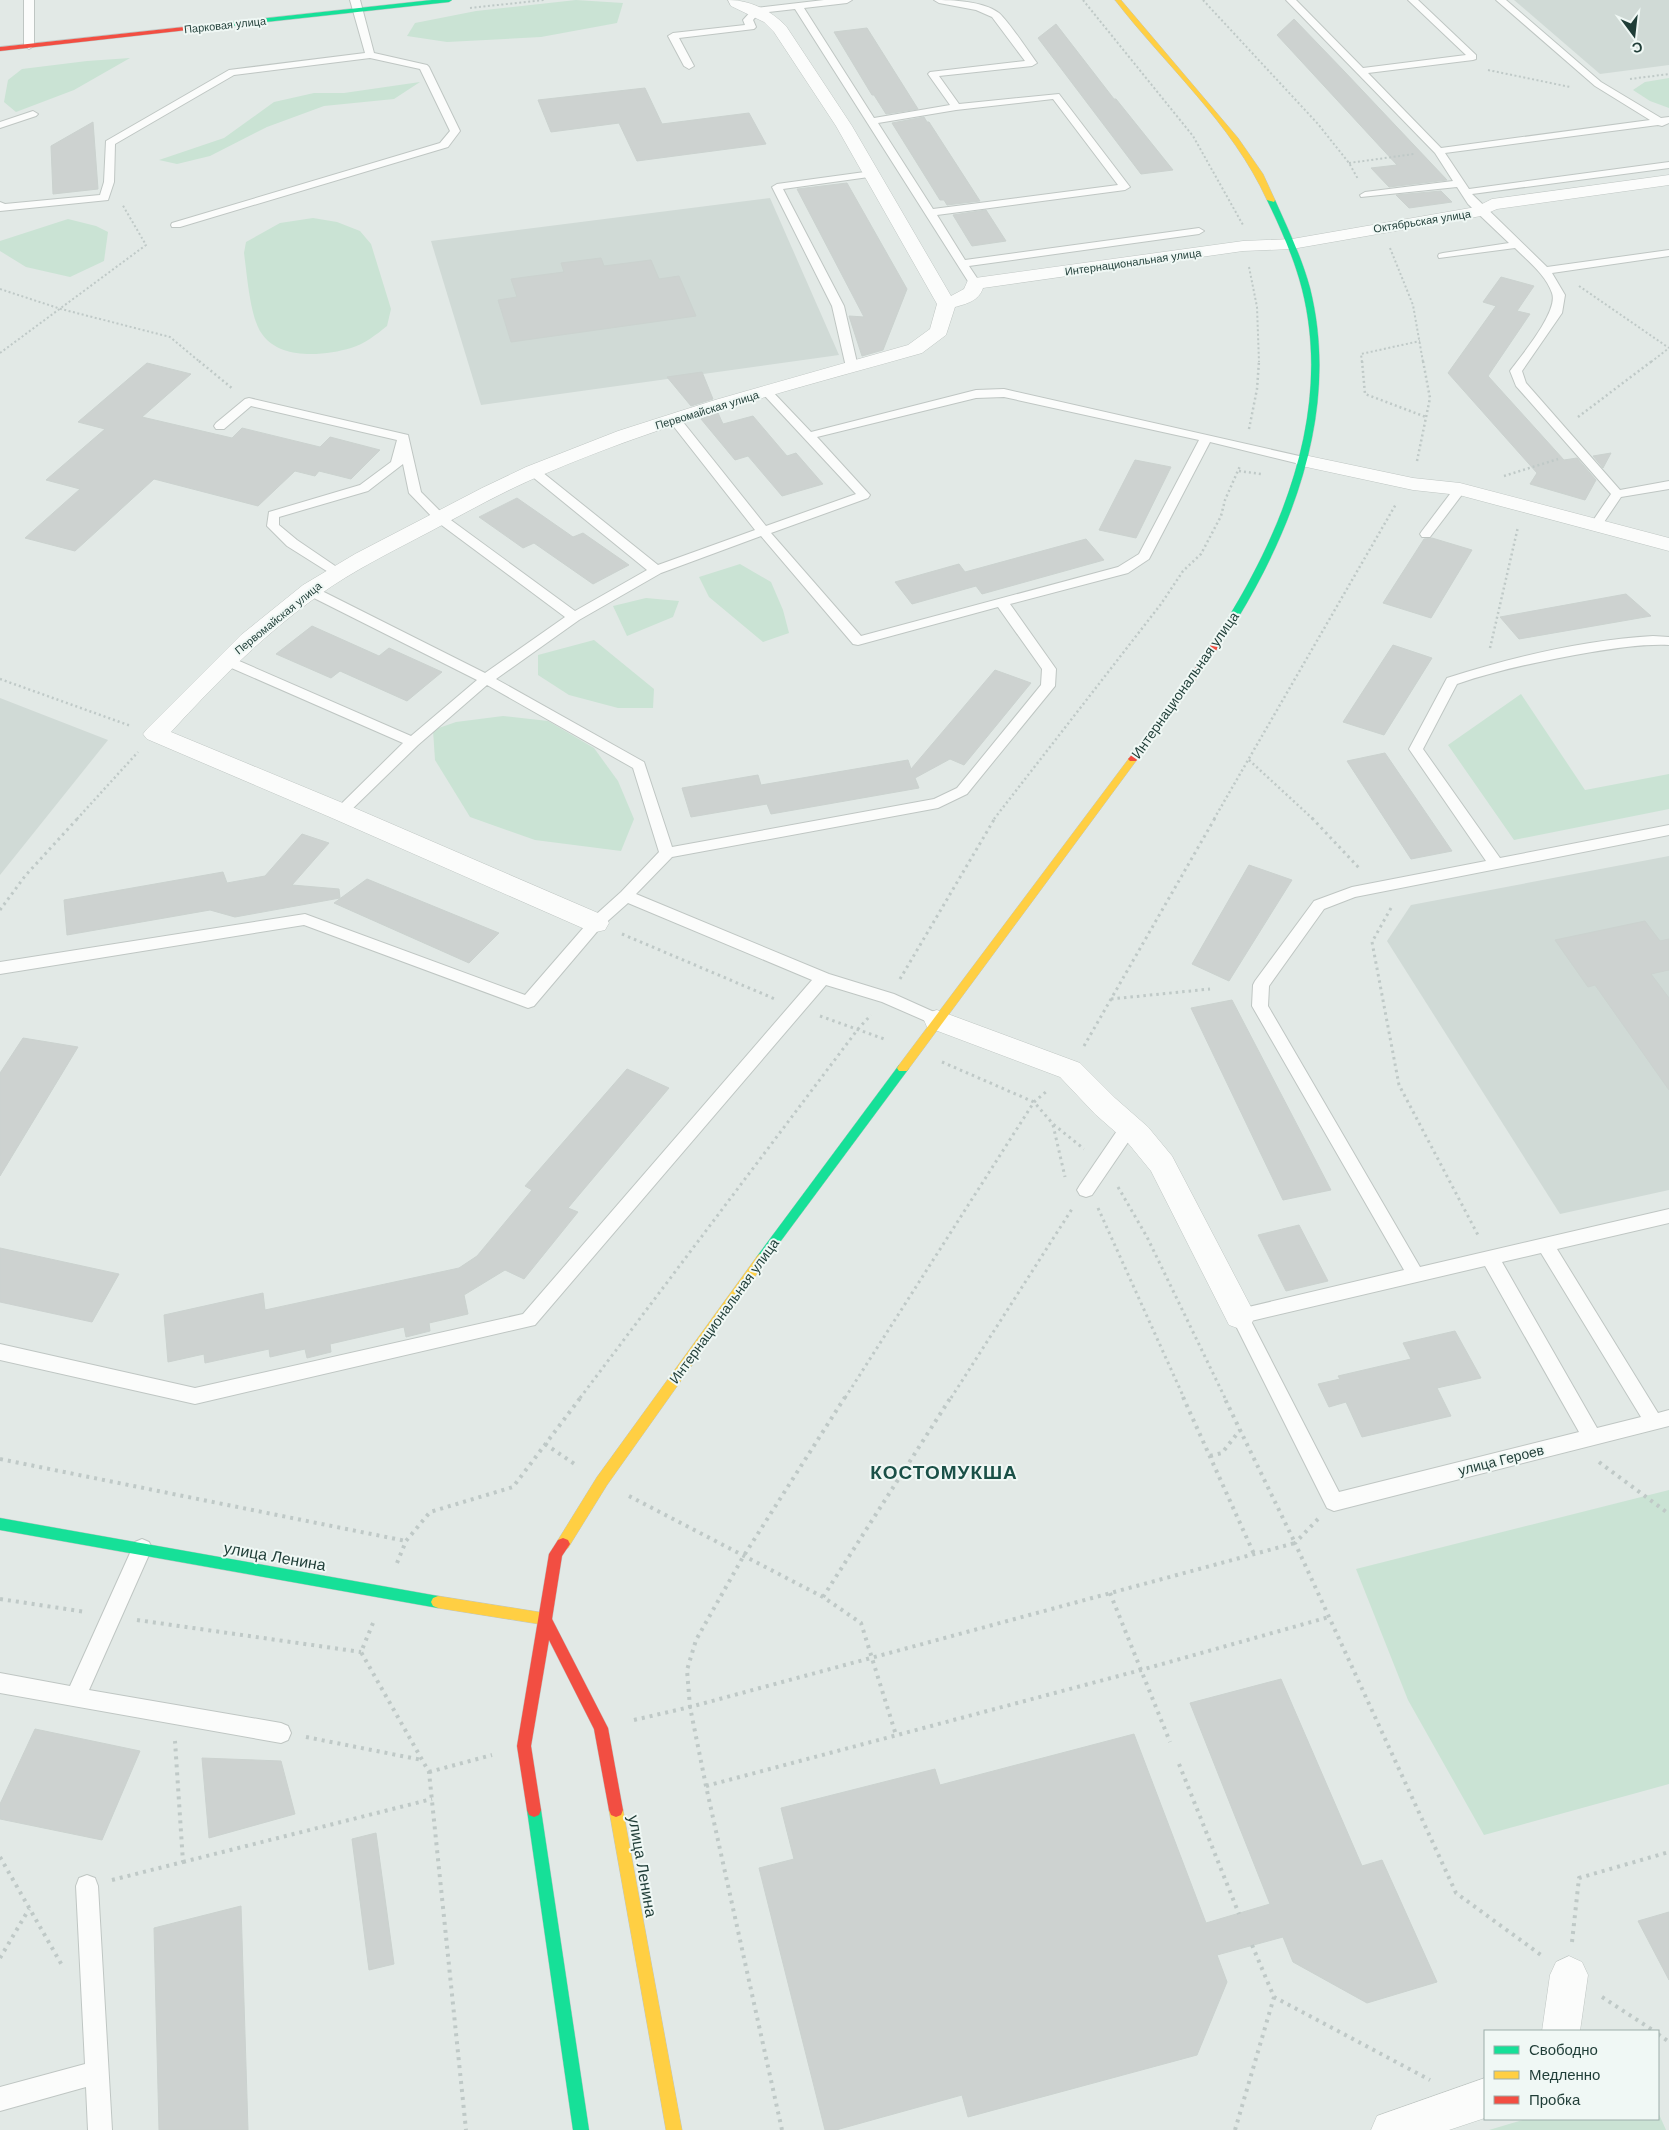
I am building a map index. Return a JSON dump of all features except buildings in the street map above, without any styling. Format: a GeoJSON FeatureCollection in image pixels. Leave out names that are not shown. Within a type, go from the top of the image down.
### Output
{"type":"FeatureCollection","features":[{"type":"Feature","properties":{"kind":"main road","name":"Парковая улица"},"geometry":{"type":"LineString","coordinates":[[0,49],[356,5],[450,0]]}},
{"type":"Feature","properties":{"kind":"main road","name":"Интернациональная улица"},"geometry":{"type":"LineString","coordinates":[[545,1619],[556,1554],[602,1481],[757,1265],[937,1020],[1195,675],[1238,610],[1276,536],[1304,461],[1316,383],[1315,342],[1309,302],[1292,244],[1260,174],[1236,138],[1118,0]]}},
{"type":"Feature","properties":{"kind":"main road","name":"улица Ленина"},"geometry":{"type":"LineString","coordinates":[[0,1524],[385,1593],[545,1619],[601,1728],[674,2130]]}},
{"type":"Feature","properties":{"kind":"main road"},"geometry":{"type":"LineString","coordinates":[[545,1619],[524,1746],[581,2130]]}},
{"type":"Feature","properties":{"kind":"street"},"geometry":{"type":"LineString","coordinates":[[736,0],[736,3],[770,19],[780,29],[839,118],[946,304],[973,292],[975,284]]}},
{"type":"Feature","properties":{"kind":"street","name":"Октябрьская улица"},"geometry":{"type":"LineString","coordinates":[[1292,244],[1481,212],[1492,204],[1669,180]]}},
{"type":"Feature","properties":{"kind":"street","name":"Интернациональная улица"},"geometry":{"type":"LineString","coordinates":[[975,284],[1243,246],[1292,244]]}},
{"type":"Feature","properties":{"kind":"street","name":"Первомайская улица"},"geometry":{"type":"LineString","coordinates":[[154,734],[225,660],[310,590],[338,572],[533,471],[603,444],[675,420],[915,349],[939,331],[946,304]]}},
{"type":"Feature","properties":{"kind":"street"},"geometry":{"type":"LineString","coordinates":[[1304,461],[1413,484],[1460,488],[1669,545]]}},
{"type":"Feature","properties":{"kind":"street"},"geometry":{"type":"LineString","coordinates":[[154,734],[341,812],[596,923]]}},
{"type":"Feature","properties":{"kind":"street"},"geometry":{"type":"LineString","coordinates":[[937,1020],[1070,1070],[1138,1135],[1162,1164],[1240,1316]]}},
{"type":"Feature","properties":{"kind":"street"},"geometry":{"type":"LineString","coordinates":[[1561,2030],[1569,1975]]}},
{"type":"Feature","properties":{"kind":"street"},"geometry":{"type":"LineString","coordinates":[[1390,2130],[1479,2100]]}},
{"type":"Feature","properties":{"kind":"lane"},"geometry":{"type":"LineString","coordinates":[[28,0],[29,46]]}},
{"type":"Feature","properties":{"kind":"lane"},"geometry":{"type":"LineString","coordinates":[[689,66],[673,36],[752,27],[748,20],[756,11],[847,0]]}},
{"type":"Feature","properties":{"kind":"lane"},"geometry":{"type":"LineString","coordinates":[[940,0],[979,8],[995,15],[1032,63],[933,74],[956,107]]}},
{"type":"Feature","properties":{"kind":"lane"},"geometry":{"type":"LineString","coordinates":[[1291,0],[1439,151],[1461,182],[1472,202],[1481,212],[1545,271],[1559,295],[1556,313],[1516,371],[1520,384],[1617,494]]}},
{"type":"Feature","properties":{"kind":"lane"},"geometry":{"type":"LineString","coordinates":[[1361,71],[1473,57],[1412,0]]}},
{"type":"Feature","properties":{"kind":"lane"},"geometry":{"type":"LineString","coordinates":[[1501,0],[1598,84],[1665,120],[1669,129]]}},
{"type":"Feature","properties":{"kind":"lane"},"geometry":{"type":"LineString","coordinates":[[356,5],[370,55]]}},
{"type":"Feature","properties":{"kind":"lane"},"geometry":{"type":"LineString","coordinates":[[798,6],[975,284]]}},
{"type":"Feature","properties":{"kind":"lane"},"geometry":{"type":"LineString","coordinates":[[0,205],[1,208],[104,198],[110,182],[110,143],[232,72],[370,55],[424,67],[456,131],[444,145],[176,225]]}},
{"type":"Feature","properties":{"kind":"lane"},"geometry":{"type":"LineString","coordinates":[[872,120],[916,115],[956,107],[1056,96],[1125,187],[930,213]]}},
{"type":"Feature","properties":{"kind":"lane"},"geometry":{"type":"LineString","coordinates":[[0,125],[33,114]]}},
{"type":"Feature","properties":{"kind":"lane"},"geometry":{"type":"LineString","coordinates":[[1439,151],[1665,120]]}},
{"type":"Feature","properties":{"kind":"lane"},"geometry":{"type":"LineString","coordinates":[[1467,192],[1669,165]]}},
{"type":"Feature","properties":{"kind":"lane"},"geometry":{"type":"LineString","coordinates":[[852,367],[838,306],[777,187],[872,174]]}},
{"type":"Feature","properties":{"kind":"lane"},"geometry":{"type":"LineString","coordinates":[[1365,196],[1461,182]]}},
{"type":"Feature","properties":{"kind":"lane"},"geometry":{"type":"LineString","coordinates":[[961,264],[1199,231]]}},
{"type":"Feature","properties":{"kind":"lane"},"geometry":{"type":"LineString","coordinates":[[1443,256],[1516,245]]}},
{"type":"Feature","properties":{"kind":"lane"},"geometry":{"type":"LineString","coordinates":[[1545,271],[1669,253]]}},
{"type":"Feature","properties":{"kind":"lane"},"geometry":{"type":"LineString","coordinates":[[341,812],[413,742],[486,679],[574,617],[656,570],[864,495],[767,392]]}},
{"type":"Feature","properties":{"kind":"lane"},"geometry":{"type":"LineString","coordinates":[[808,436],[976,394],[1004,393],[1304,461]]}},
{"type":"Feature","properties":{"kind":"lane"},"geometry":{"type":"LineString","coordinates":[[220,426],[248,402],[404,438]]}},
{"type":"Feature","properties":{"kind":"lane"},"geometry":{"type":"LineString","coordinates":[[675,420],[763,531],[858,641],[1002,604],[1123,570],[1144,556],[1206,438]]}},
{"type":"Feature","properties":{"kind":"lane"},"geometry":{"type":"LineString","coordinates":[[404,438],[414,493],[440,518],[574,617]]}},
{"type":"Feature","properties":{"kind":"lane"},"geometry":{"type":"LineString","coordinates":[[338,572],[292,543],[274,526],[273,515],[364,488],[397,464],[404,438]]}},
{"type":"Feature","properties":{"kind":"lane"},"geometry":{"type":"LineString","coordinates":[[533,471],[656,570]]}},
{"type":"Feature","properties":{"kind":"lane"},"geometry":{"type":"LineString","coordinates":[[1596,525],[1617,494],[1669,485]]}},
{"type":"Feature","properties":{"kind":"lane"},"geometry":{"type":"LineString","coordinates":[[1426,534],[1460,488]]}},
{"type":"Feature","properties":{"kind":"lane"},"geometry":{"type":"LineString","coordinates":[[310,590],[486,679],[639,765],[667,853]]}},
{"type":"Feature","properties":{"kind":"lane"},"geometry":{"type":"LineString","coordinates":[[0,968],[305,920],[528,1002],[596,923],[626,896],[667,853],[938,803],[962,791],[1048,686],[1049,669],[1002,604]]}},
{"type":"Feature","properties":{"kind":"lane"},"geometry":{"type":"LineString","coordinates":[[1495,862],[1416,749],[1452,681],[1484,670],[1577,651],[1653,639],[1669,641]]}},
{"type":"Feature","properties":{"kind":"lane"},"geometry":{"type":"LineString","coordinates":[[225,660],[413,742]]}},
{"type":"Feature","properties":{"kind":"lane"},"geometry":{"type":"LineString","coordinates":[[1416,1275],[1260,1006],[1261,985],[1319,905],[1352,892],[1495,862],[1669,830]]}},
{"type":"Feature","properties":{"kind":"lane"},"geometry":{"type":"LineString","coordinates":[[626,896],[823,978],[888,998],[937,1020]]}},
{"type":"Feature","properties":{"kind":"lane"},"geometry":{"type":"LineString","coordinates":[[0,1352],[195,1396],[529,1320],[823,978]]}},
{"type":"Feature","properties":{"kind":"lane"},"geometry":{"type":"LineString","coordinates":[[1089,1197],[1101,1167],[1128,1127]]}},
{"type":"Feature","properties":{"kind":"lane"},"geometry":{"type":"LineString","coordinates":[[1334,1502],[1240,1316],[1669,1216]]}},
{"type":"Feature","properties":{"kind":"lane"},"geometry":{"type":"LineString","coordinates":[[1545,1245],[1661,1420]]}},
{"type":"Feature","properties":{"kind":"lane"},"geometry":{"type":"LineString","coordinates":[[1490,1258],[1592,1437]]}},
{"type":"Feature","properties":{"kind":"lane","name":"улица Героев"},"geometry":{"type":"LineString","coordinates":[[1334,1502],[1661,1420]]}},
{"type":"Feature","properties":{"kind":"lane"},"geometry":{"type":"LineString","coordinates":[[76,1697],[142,1548]]}},
{"type":"Feature","properties":{"kind":"lane"},"geometry":{"type":"LineString","coordinates":[[0,1683],[174,1715],[280,1732]]}},
{"type":"Feature","properties":{"kind":"lane"},"geometry":{"type":"LineString","coordinates":[[87,1886],[100,2130]]}},
{"type":"Feature","properties":{"kind":"lane"},"geometry":{"type":"LineString","coordinates":[[0,2099],[97,2072]]}},
{"type":"Feature","properties":{"kind":"path"},"geometry":{"type":"LineString","coordinates":[[0,1459],[406,1541],[430,1512],[514,1487],[858,1029],[888,998],[998,813],[1161,604],[1183,571],[1201,554],[1221,516],[1225,500],[1239,471],[1255,407],[1259,362],[1257,309],[1243,246],[1243,238],[1248,234],[1193,136],[1083,0]]}},
{"type":"Feature","properties":{"kind":"path"},"geometry":{"type":"LineString","coordinates":[[1445,61],[1622,98]]}},
{"type":"Feature","properties":{"kind":"path"},"geometry":{"type":"LineString","coordinates":[[1598,84],[1669,74]]}},
{"type":"Feature","properties":{"kind":"path"},"geometry":{"type":"LineString","coordinates":[[1349,163],[1439,151]]}},
{"type":"Feature","properties":{"kind":"path"},"geometry":{"type":"LineString","coordinates":[[0,352],[146,245],[110,182]]}},
{"type":"Feature","properties":{"kind":"path"},"geometry":{"type":"LineString","coordinates":[[1557,270],[1669,348],[1560,430]]}},
{"type":"Feature","properties":{"kind":"path"},"geometry":{"type":"LineString","coordinates":[[0,289],[61,309],[170,337],[248,402]]}},
{"type":"Feature","properties":{"kind":"path"},"geometry":{"type":"LineString","coordinates":[[1420,341],[1361,354],[1365,394],[1426,417]]}},
{"type":"Feature","properties":{"kind":"path"},"geometry":{"type":"LineString","coordinates":[[1460,488],[1515,474],[1580,452]]}},
{"type":"Feature","properties":{"kind":"path"},"geometry":{"type":"LineString","coordinates":[[782,2130],[690,1707],[687,1670],[696,1640],[743,1557],[1034,1102],[1070,1070],[1400,497]]}},
{"type":"Feature","properties":{"kind":"path"},"geometry":{"type":"LineString","coordinates":[[1484,670],[1519,523]]}},
{"type":"Feature","properties":{"kind":"path"},"geometry":{"type":"LineString","coordinates":[[0,679],[154,734],[25,876],[0,910]]}},
{"type":"Feature","properties":{"kind":"path"},"geometry":{"type":"LineString","coordinates":[[1249,760],[1325,830],[1393,904],[1372,942],[1399,1086],[1490,1258]]}},
{"type":"Feature","properties":{"kind":"path"},"geometry":{"type":"LineString","coordinates":[[1111,999],[1210,989]]}},
{"type":"Feature","properties":{"kind":"path"},"geometry":{"type":"LineString","coordinates":[[1034,1102],[1053,1124],[1084,1148],[1115,1181],[1147,1236],[1295,1543],[1456,1893],[1569,1975],[1652,2030]]}},
{"type":"Feature","properties":{"kind":"path"},"geometry":{"type":"LineString","coordinates":[[1053,1124],[1066,1181]]}},
{"type":"Feature","properties":{"kind":"path"},"geometry":{"type":"LineString","coordinates":[[1089,1197],[1098,1207],[1254,1554]]}},
{"type":"Feature","properties":{"kind":"path"},"geometry":{"type":"LineString","coordinates":[[823,1597],[1075,1205]]}},
{"type":"Feature","properties":{"kind":"path"},"geometry":{"type":"LineString","coordinates":[[1210,1456],[1222,1453],[1240,1430]]}},
{"type":"Feature","properties":{"kind":"path"},"geometry":{"type":"LineString","coordinates":[[1572,1442],[1669,1514]]}},
{"type":"Feature","properties":{"kind":"path"},"geometry":{"type":"LineString","coordinates":[[545,1444],[602,1481],[743,1557],[823,1597],[861,1623],[896,1735]]}},
{"type":"Feature","properties":{"kind":"path"},"geometry":{"type":"LineString","coordinates":[[690,1707],[1295,1543],[1334,1502]]}},
{"type":"Feature","properties":{"kind":"path"},"geometry":{"type":"LineString","coordinates":[[361,1652],[385,1593]]}},
{"type":"Feature","properties":{"kind":"path"},"geometry":{"type":"LineString","coordinates":[[1110,1593],[1170,1742]]}},
{"type":"Feature","properties":{"kind":"path"},"geometry":{"type":"LineString","coordinates":[[0,1598],[361,1652]]}},
{"type":"Feature","properties":{"kind":"path"},"geometry":{"type":"LineString","coordinates":[[706,1786],[1141,1670],[1329,1617]]}},
{"type":"Feature","properties":{"kind":"path"},"geometry":{"type":"LineString","coordinates":[[361,1652],[429,1772],[466,2130]]}},
{"type":"Feature","properties":{"kind":"path"},"geometry":{"type":"LineString","coordinates":[[174,1715],[183,1862]]}},
{"type":"Feature","properties":{"kind":"path"},"geometry":{"type":"LineString","coordinates":[[280,1732],[422,1760]]}},
{"type":"Feature","properties":{"kind":"path"},"geometry":{"type":"LineString","coordinates":[[1179,1764],[1239,1914]]}},
{"type":"Feature","properties":{"kind":"path"},"geometry":{"type":"LineString","coordinates":[[87,1886],[432,1799]]}},
{"type":"Feature","properties":{"kind":"path"},"geometry":{"type":"LineString","coordinates":[[1569,1975],[1579,1878],[1669,1852]]}},
{"type":"Feature","properties":{"kind":"path"},"geometry":{"type":"LineString","coordinates":[[0,1857],[64,1970]]}},
{"type":"Feature","properties":{"kind":"path"},"geometry":{"type":"LineString","coordinates":[[0,1958],[30,1909]]}},
{"type":"Feature","properties":{"kind":"path"},"geometry":{"type":"LineString","coordinates":[[1235,2130],[1274,1997],[1252,1946]]}},
{"type":"Feature","properties":{"kind":"path"},"geometry":{"type":"LineString","coordinates":[[1274,1997],[1479,2100]]}},
{"type":"Feature","properties":{"kind":"shaded area"},"geometry":{"type":"Polygon","coordinates":[[[1514,0],[1669,0],[1669,65],[1600,74],[1514,0]]]}},
{"type":"Feature","properties":{"kind":"shaded area"},"geometry":{"type":"Polygon","coordinates":[[[770,198],[839,355],[481,405],[431,241],[770,198]]]}},
{"type":"Feature","properties":{"kind":"shaded area"},"geometry":{"type":"Polygon","coordinates":[[[0,698],[108,740],[0,875],[0,698]]]}},
{"type":"Feature","properties":{"kind":"shaded area"},"geometry":{"type":"Polygon","coordinates":[[[1669,856],[1669,1190],[1560,1214],[1387,941],[1411,905],[1669,856]]]}},
{"type":"Feature","properties":{"kind":"green space"},"geometry":{"type":"Polygon","coordinates":[[[576,0],[623,3],[617,23],[541,37],[447,42],[407,36],[415,23],[476,11],[576,0]]]}},
{"type":"Feature","properties":{"kind":"green space"},"geometry":{"type":"Polygon","coordinates":[[[130,58],[74,90],[16,112],[4,102],[8,80],[22,69],[130,58]]]}},
{"type":"Feature","properties":{"kind":"green space"},"geometry":{"type":"Polygon","coordinates":[[[1669,78],[1669,108],[1650,101],[1633,90],[1645,82],[1669,78]]]}},
{"type":"Feature","properties":{"kind":"green space"},"geometry":{"type":"Polygon","coordinates":[[[420,82],[394,99],[324,106],[267,127],[210,156],[177,164],[159,160],[224,138],[274,102],[314,93],[344,93],[420,82]]]}},
{"type":"Feature","properties":{"kind":"green space"},"geometry":{"type":"Polygon","coordinates":[[[313,218],[337,222],[360,231],[371,244],[391,309],[387,326],[361,344],[340,351],[303,354],[280,348],[262,334],[252,307],[244,253],[246,242],[280,223],[313,218]]]}},
{"type":"Feature","properties":{"kind":"green space"},"geometry":{"type":"Polygon","coordinates":[[[68,219],[96,226],[108,232],[104,261],[70,277],[26,267],[0,251],[0,241],[68,219]]]}},
{"type":"Feature","properties":{"kind":"green space"},"geometry":{"type":"Polygon","coordinates":[[[740,564],[771,582],[783,610],[789,633],[763,642],[709,597],[699,577],[740,564]]]}},
{"type":"Feature","properties":{"kind":"green space"},"geometry":{"type":"Polygon","coordinates":[[[646,598],[679,601],[673,617],[627,636],[613,606],[646,598]]]}},
{"type":"Feature","properties":{"kind":"green space"},"geometry":{"type":"Polygon","coordinates":[[[594,640],[654,689],[653,708],[618,708],[569,695],[538,675],[538,655],[594,640]]]}},
{"type":"Feature","properties":{"kind":"green space"},"geometry":{"type":"Polygon","coordinates":[[[1521,694],[1585,790],[1669,774],[1669,809],[1514,840],[1448,745],[1521,694]]]}},
{"type":"Feature","properties":{"kind":"green space"},"geometry":{"type":"Polygon","coordinates":[[[503,716],[548,721],[594,748],[618,781],[634,819],[621,851],[535,840],[470,817],[435,760],[433,730],[456,722],[503,716]]]}},
{"type":"Feature","properties":{"kind":"green space"},"geometry":{"type":"Polygon","coordinates":[[[1669,1490],[1669,1784],[1484,1835],[1408,1700],[1356,1569],[1669,1490]]]}},
{"type":"Feature","properties":{"kind":"green space"},"geometry":{"type":"Polygon","coordinates":[[[1659,2114],[1666,2130],[1489,2130],[1523,2120],[1659,2120],[1659,2114]]]}},
{"type":"Feature","properties":{"kind":"traffic: fast"},"geometry":{"type":"LineString","coordinates":[[230,24],[449,0]]}},
{"type":"Feature","properties":{"kind":"traffic: fast"},"geometry":{"type":"LineString","coordinates":[[1233,618],[1263,564],[1289,505],[1307,443],[1316,383],[1315,343],[1306,290],[1293,250],[1271,200]]}},
{"type":"Feature","properties":{"kind":"traffic: fast"},"geometry":{"type":"LineString","coordinates":[[762,1258],[903,1068]]}},
{"type":"Feature","properties":{"kind":"traffic: fast"},"geometry":{"type":"LineString","coordinates":[[0,1524],[438,1602]]}},
{"type":"Feature","properties":{"kind":"traffic: fast"},"geometry":{"type":"LineString","coordinates":[[534,1810],[581,2130]]}},
{"type":"Feature","properties":{"kind":"traffic: slow"},"geometry":{"type":"LineString","coordinates":[[1118,0],[1236,139],[1259,174],[1271,200]]}},
{"type":"Feature","properties":{"kind":"traffic: slow"},"geometry":{"type":"LineString","coordinates":[[903,1068],[1133,759]]}},
{"type":"Feature","properties":{"kind":"traffic: slow"},"geometry":{"type":"LineString","coordinates":[[563,1544],[602,1481],[762,1258]]}},
{"type":"Feature","properties":{"kind":"traffic: slow"},"geometry":{"type":"LineString","coordinates":[[438,1602],[545,1619]]}},
{"type":"Feature","properties":{"kind":"traffic: slow"},"geometry":{"type":"LineString","coordinates":[[616,1810],[674,2130]]}},
{"type":"Feature","properties":{"kind":"traffic: jam"},"geometry":{"type":"LineString","coordinates":[[0,49],[230,24]]}},
{"type":"Feature","properties":{"kind":"traffic: jam"},"geometry":{"type":"LineString","coordinates":[[1133,759],[1195,675],[1233,618]]}},
{"type":"Feature","properties":{"kind":"traffic: jam"},"geometry":{"type":"LineString","coordinates":[[534,1810],[524,1746],[556,1554],[563,1544]]}},
{"type":"Feature","properties":{"kind":"traffic: jam"},"geometry":{"type":"LineString","coordinates":[[545,1619],[601,1728],[616,1810]]}},
{"type":"Feature","properties":{"kind":"district","name":"КОСТОМУКША"},"geometry":{"type":"Point","coordinates":[944,1472]}}]}
